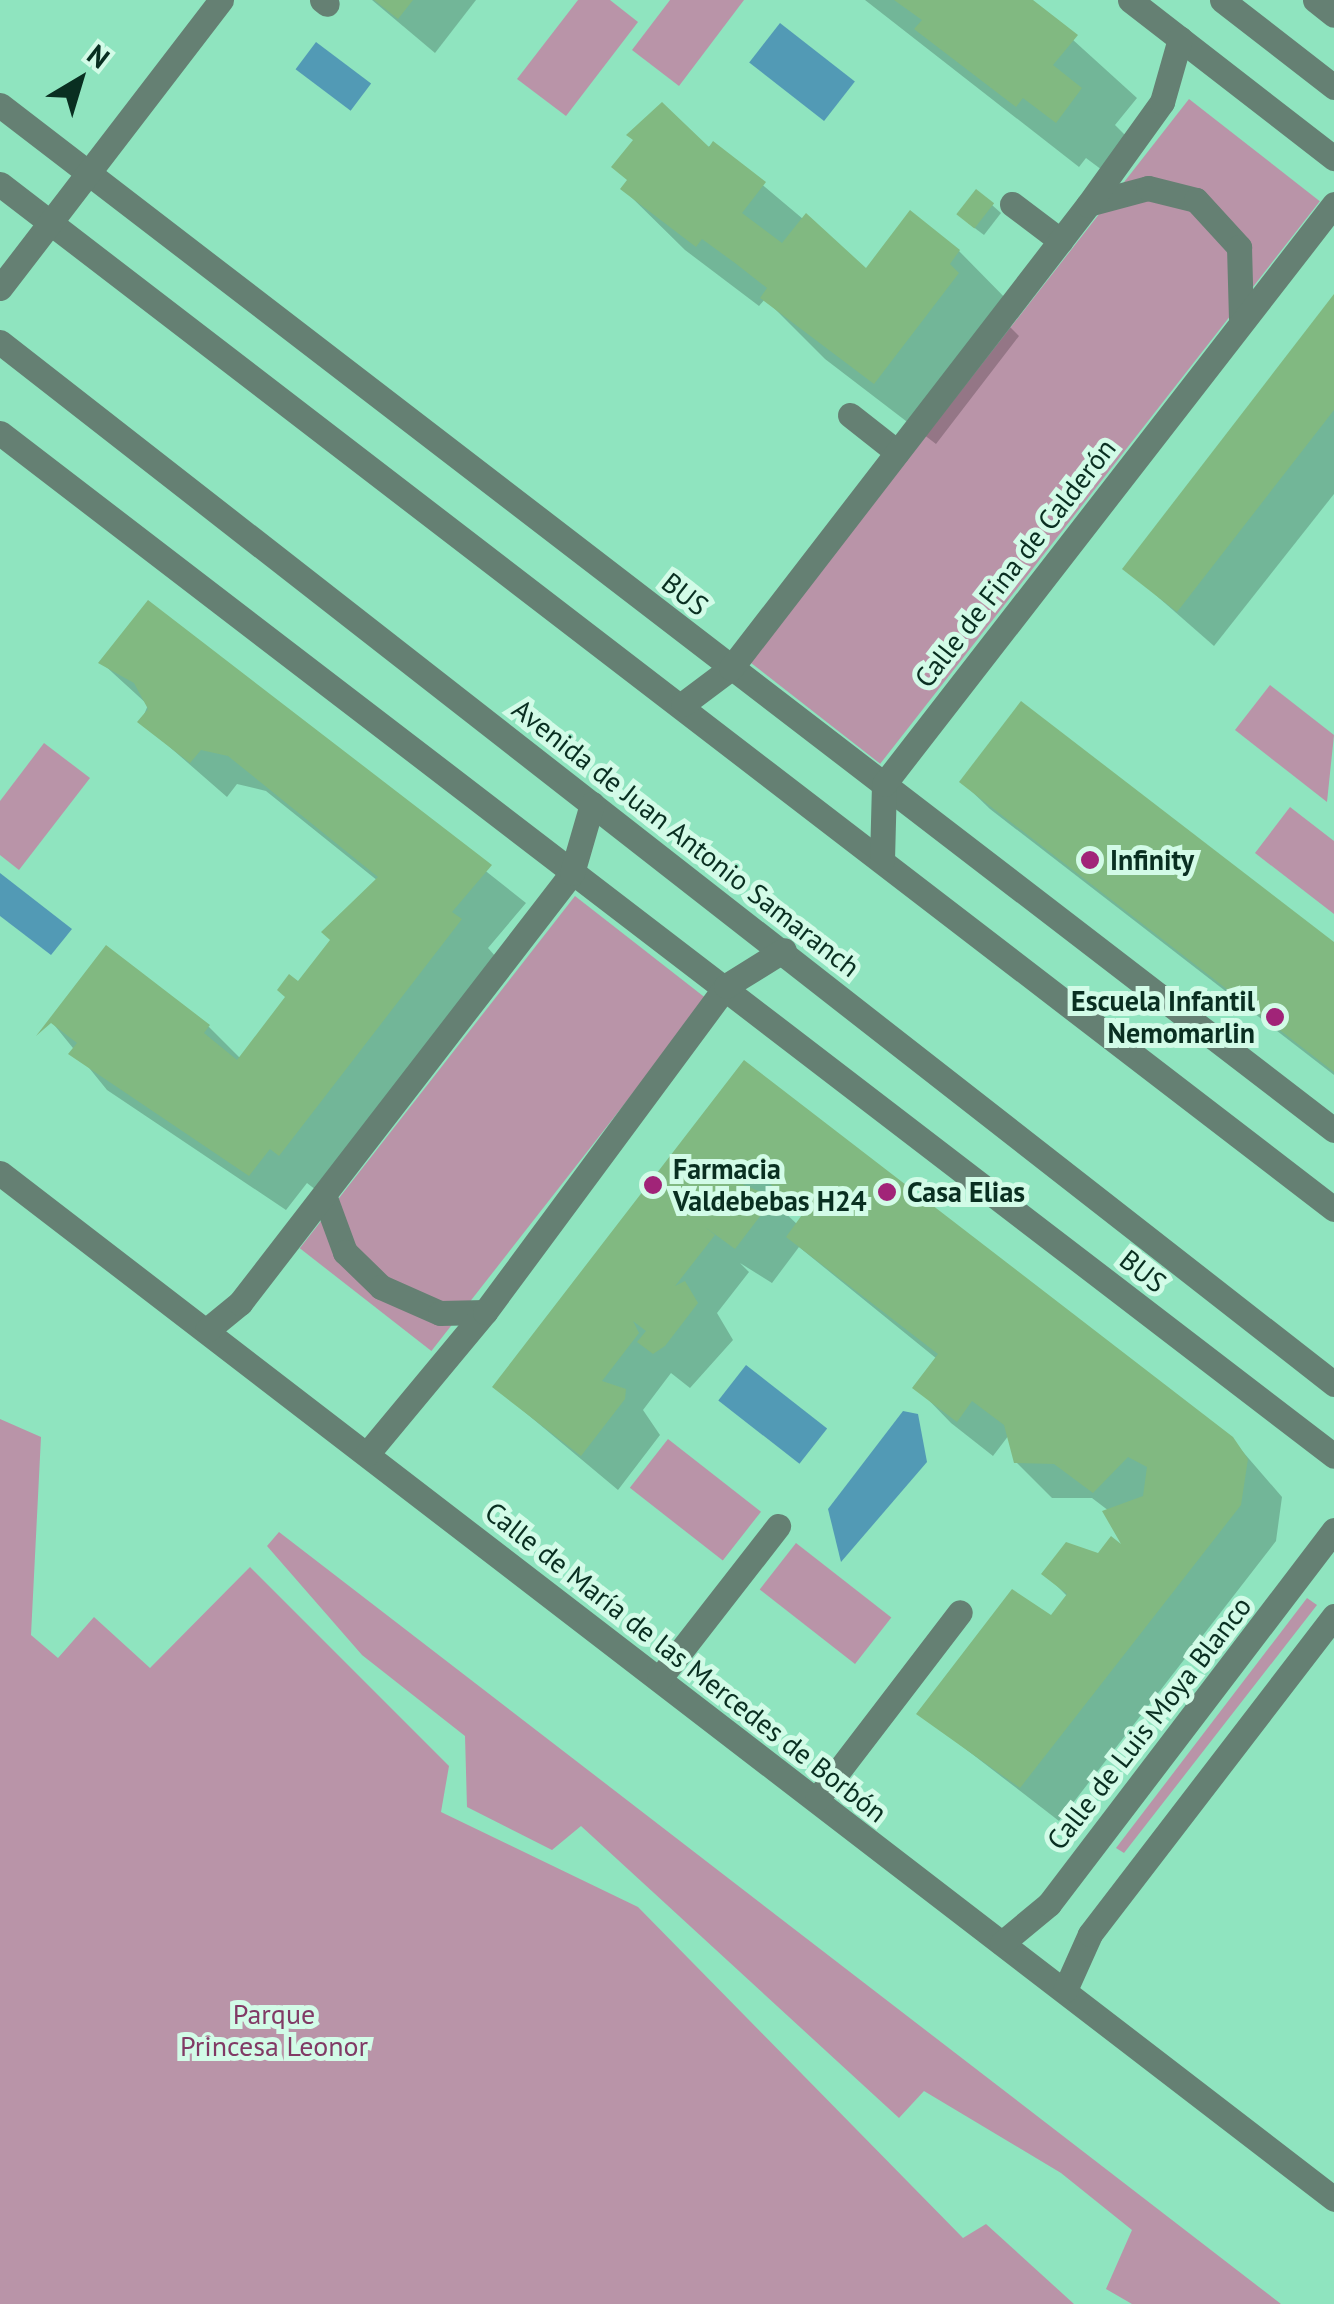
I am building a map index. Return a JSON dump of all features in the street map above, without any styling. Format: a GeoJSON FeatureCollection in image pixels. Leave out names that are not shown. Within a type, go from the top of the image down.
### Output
{"type":"FeatureCollection","features":[{"type":"Feature","properties":{"kind":"street"},"geometry":{"type":"LineString","coordinates":[[0,288],[221,0]]}},
{"type":"Feature","properties":{"kind":"street"},"geometry":{"type":"LineString","coordinates":[[1130,0],[1334,158]]}},
{"type":"Feature","properties":{"kind":"street"},"geometry":{"type":"LineString","coordinates":[[1222,0],[1334,87]]}},
{"type":"Feature","properties":{"kind":"street"},"geometry":{"type":"LineString","coordinates":[[1314,0],[1334,15]]}},
{"type":"Feature","properties":{"kind":"street"},"geometry":{"type":"LineString","coordinates":[[683,704],[731,668],[1088,206],[1162,102],[1180,39]]}},
{"type":"Feature","properties":{"kind":"street","name":"BUS"},"geometry":{"type":"LineString","coordinates":[[0,105],[1334,1130]]}},
{"type":"Feature","properties":{"kind":"street"},"geometry":{"type":"LineString","coordinates":[[0,184],[683,704],[1334,1210]]}},
{"type":"Feature","properties":{"kind":"street"},"geometry":{"type":"LineString","coordinates":[[1088,206],[1148,188],[1196,200],[1239,247],[1241,318]]}},
{"type":"Feature","properties":{"kind":"street"},"geometry":{"type":"LineString","coordinates":[[1012,204],[1060,240]]}},
{"type":"Feature","properties":{"kind":"street","name":"Calle de Fina de Calderón"},"geometry":{"type":"LineString","coordinates":[[884,784],[1241,318],[1334,204]]}},
{"type":"Feature","properties":{"kind":"street","name":"Avenida de Juan Antonio Samaranch"},"geometry":{"type":"LineString","coordinates":[[0,342],[784,950],[1334,1384]]}},
{"type":"Feature","properties":{"kind":"street"},"geometry":{"type":"LineString","coordinates":[[850,415],[896,452]]}},
{"type":"Feature","properties":{"kind":"street"},"geometry":{"type":"LineString","coordinates":[[0,433],[572,873]]}},
{"type":"Feature","properties":{"kind":"street"},"geometry":{"type":"LineString","coordinates":[[882,860],[884,784]]}},
{"type":"Feature","properties":{"kind":"street"},"geometry":{"type":"LineString","coordinates":[[207,1330],[240,1303],[572,873],[592,804]]}},
{"type":"Feature","properties":{"kind":"street","name":"BUS"},"geometry":{"type":"LineString","coordinates":[[572,873],[726,986],[1334,1456]]}},
{"type":"Feature","properties":{"kind":"street"},"geometry":{"type":"LineString","coordinates":[[367,1454],[485,1312],[726,986],[784,950]]}},
{"type":"Feature","properties":{"kind":"street","name":"Calle de María de las Mercedes de Borbón"},"geometry":{"type":"LineString","coordinates":[[0,1173],[1334,2199]]}},
{"type":"Feature","properties":{"kind":"street"},"geometry":{"type":"LineString","coordinates":[[324,1195],[345,1252],[381,1287],[440,1313],[485,1312]]}},
{"type":"Feature","properties":{"kind":"street"},"geometry":{"type":"LineString","coordinates":[[659,1679],[778,1526]]}},
{"type":"Feature","properties":{"kind":"street","name":"Calle de Luis Moya Blanco"},"geometry":{"type":"LineString","coordinates":[[1002,1943],[1049,1904],[1334,1530]]}},
{"type":"Feature","properties":{"kind":"street"},"geometry":{"type":"LineString","coordinates":[[816,1799],[960,1612]]}},
{"type":"Feature","properties":{"kind":"street"},"geometry":{"type":"LineString","coordinates":[[1064,1990],[1084,1943],[1334,1616]]}},
{"type":"Feature","properties":{"kind":"green space"},"geometry":{"type":"Polygon","coordinates":[[[578,0],[610,0],[638,22],[566,116],[517,79],[578,0]]]}},
{"type":"Feature","properties":{"kind":"green space"},"geometry":{"type":"Polygon","coordinates":[[[670,0],[744,0],[679,86],[632,50],[670,0]]]}},
{"type":"Feature","properties":{"kind":"green space"},"geometry":{"type":"Polygon","coordinates":[[[1189,99],[1320,201],[880,764],[749,662],[1189,99]]]}},
{"type":"Feature","properties":{"kind":"green space"},"geometry":{"type":"Polygon","coordinates":[[[1270,685],[1334,735],[1327,802],[1235,730],[1270,685]]]}},
{"type":"Feature","properties":{"kind":"green space"},"geometry":{"type":"Polygon","coordinates":[[[44,743],[90,778],[19,870],[0,855],[0,801],[44,743]]]}},
{"type":"Feature","properties":{"kind":"green space"},"geometry":{"type":"Polygon","coordinates":[[[1290,807],[1334,841],[1334,914],[1255,853],[1290,807]]]}},
{"type":"Feature","properties":{"kind":"green space"},"geometry":{"type":"Polygon","coordinates":[[[575,896],[707,999],[431,1351],[300,1248],[575,896]]]}},
{"type":"Feature","properties":{"kind":"green space","name":"Parque Princesa Leonor"},"geometry":{"type":"Polygon","coordinates":[[[0,1419],[41,1437],[31,1635],[58,1658],[94,1617],[150,1668],[250,1567],[449,1766],[441,1812],[638,1907],[963,2238],[986,2224],[1074,2304],[0,2304],[0,1419]]]}},
{"type":"Feature","properties":{"kind":"green space"},"geometry":{"type":"Polygon","coordinates":[[[668,1439],[761,1512],[723,1561],[630,1488],[668,1439]]]}},
{"type":"Feature","properties":{"kind":"green space"},"geometry":{"type":"Polygon","coordinates":[[[279,1532],[1281,2304],[1132,2304],[1106,2289],[1132,2230],[1061,2173],[924,2091],[899,2118],[581,1826],[552,1850],[467,1807],[465,1736],[362,1655],[267,1546],[279,1532]]]}},
{"type":"Feature","properties":{"kind":"green space"},"geometry":{"type":"Polygon","coordinates":[[[796,1543],[891,1617],[855,1664],[760,1589],[796,1543]]]}},
{"type":"Feature","properties":{"kind":"green space"},"geometry":{"type":"Polygon","coordinates":[[[1307,1598],[1317,1605],[1124,1853],[1116,1848],[1307,1598]]]}},
{"type":"Feature","properties":{"kind":"water"},"geometry":{"type":"Polygon","coordinates":[[[780,23],[855,81],[824,121],[749,62],[780,23]]]}},
{"type":"Feature","properties":{"kind":"water"},"geometry":{"type":"Polygon","coordinates":[[[316,42],[371,84],[351,111],[296,69],[316,42]]]}},
{"type":"Feature","properties":{"kind":"water"},"geometry":{"type":"Polygon","coordinates":[[[0,873],[72,929],[51,955],[0,916],[0,873]]]}},
{"type":"Feature","properties":{"kind":"water"},"geometry":{"type":"Polygon","coordinates":[[[746,1365],[827,1428],[799,1464],[718,1400],[746,1365]]]}},
{"type":"Feature","properties":{"kind":"water"},"geometry":{"type":"Polygon","coordinates":[[[903,1411],[918,1414],[927,1462],[841,1562],[828,1509],[903,1411]]]}},
{"type":"Feature","properties":{"kind":"building"},"geometry":{"type":"Polygon","coordinates":[[[374,0],[413,0],[398,19],[374,0]]]}},
{"type":"Feature","properties":{"kind":"building"},"geometry":{"type":"Polygon","coordinates":[[[894,0],[1033,0],[1078,35],[1053,65],[1082,88],[1056,123],[1023,98],[1016,107],[914,29],[922,20],[894,0]]]}},
{"type":"Feature","properties":{"kind":"building"},"geometry":{"type":"Polygon","coordinates":[[[662,102],[709,147],[713,141],[766,182],[742,213],[782,243],[806,213],[866,268],[910,210],[960,250],[950,264],[959,273],[874,384],[760,298],[767,288],[735,263],[702,239],[696,247],[620,189],[627,180],[611,167],[633,140],[626,135],[662,102]]]}},
{"type":"Feature","properties":{"kind":"building"},"geometry":{"type":"Polygon","coordinates":[[[976,189],[994,203],[974,228],[956,214],[976,189]]]}},
{"type":"Feature","properties":{"kind":"building"},"geometry":{"type":"Polygon","coordinates":[[[1334,294],[1334,410],[1177,612],[1122,569],[1334,294]]]}},
{"type":"Feature","properties":{"kind":"building"},"geometry":{"type":"Polygon","coordinates":[[[148,600],[492,865],[452,912],[462,919],[279,1156],[270,1149],[249,1176],[68,1054],[77,1043],[51,1023],[36,1036],[106,945],[210,1025],[204,1033],[237,1060],[285,997],[277,990],[289,974],[298,981],[330,940],[321,932],[378,877],[228,756],[201,750],[190,763],[137,722],[148,709],[134,683],[98,663],[148,600]]]}},
{"type":"Feature","properties":{"kind":"building"},"geometry":{"type":"Polygon","coordinates":[[[1021,701],[1334,942],[1334,1072],[959,782],[1021,701]]]}},
{"type":"Feature","properties":{"kind":"building"},"geometry":{"type":"Polygon","coordinates":[[[744,1060],[1233,1437],[1248,1459],[1241,1505],[1020,1788],[916,1714],[1012,1589],[1051,1615],[1067,1594],[1041,1574],[1066,1542],[1098,1553],[1111,1536],[1121,1544],[1102,1511],[1143,1496],[1147,1467],[1128,1457],[1093,1493],[1054,1464],[1014,1463],[1004,1425],[972,1401],[957,1422],[912,1388],[938,1354],[786,1237],[812,1201],[799,1206],[752,1170],[758,1160],[740,1183],[774,1198],[735,1249],[705,1227],[715,1235],[675,1286],[685,1281],[698,1303],[665,1346],[653,1354],[637,1342],[646,1331],[633,1321],[639,1333],[602,1381],[626,1389],[625,1399],[581,1456],[492,1387],[744,1060]]]}},
{"type":"Feature","properties":{"kind":"place","name":"Infinity"},"geometry":{"type":"Point","coordinates":[1090,860]}},
{"type":"Feature","properties":{"kind":"place","name":"Escuela Infantil Nemomarlin"},"geometry":{"type":"Point","coordinates":[1275,1017]}},
{"type":"Feature","properties":{"kind":"place","name":"Farmacia Valdebebas H24"},"geometry":{"type":"Point","coordinates":[653,1185]}},
{"type":"Feature","properties":{"kind":"place","name":"Casa Elias"},"geometry":{"type":"Point","coordinates":[887,1192]}}]}
